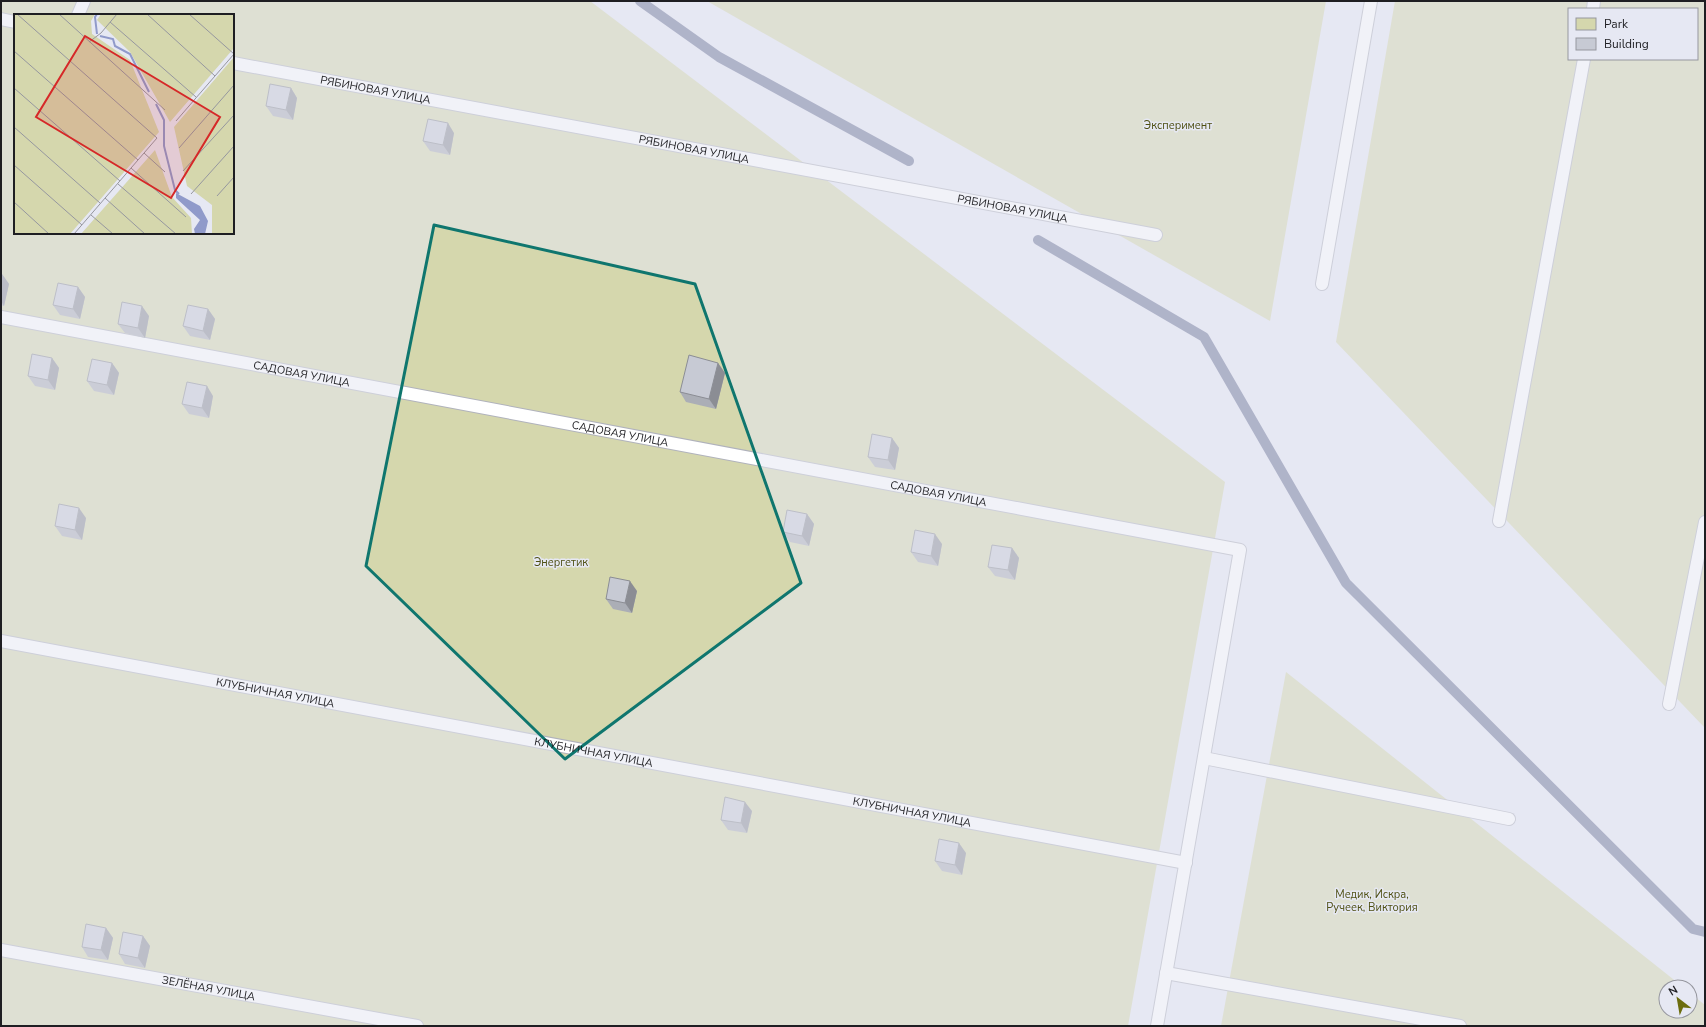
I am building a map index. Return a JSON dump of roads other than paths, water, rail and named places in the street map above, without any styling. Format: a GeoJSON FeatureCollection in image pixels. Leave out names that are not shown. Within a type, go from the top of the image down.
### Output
{"type":"FeatureCollection","features":[{"type":"Feature","properties":{"kind":"lane"},"geometry":{"type":"LineString","coordinates":[[78,14],[84,1]]}},
{"type":"Feature","properties":{"kind":"lane"},"geometry":{"type":"LineString","coordinates":[[1322,284],[1371,1]]}},
{"type":"Feature","properties":{"kind":"lane"},"geometry":{"type":"LineString","coordinates":[[1,19],[14,22]]}},
{"type":"Feature","properties":{"kind":"lane"},"geometry":{"type":"LineString","coordinates":[[1499,520],[1584,60]]}},
{"type":"Feature","properties":{"kind":"lane","name":"РЯБИНОВАЯ УЛИЦА"},"geometry":{"type":"LineString","coordinates":[[234,63],[1156,235]]}},
{"type":"Feature","properties":{"kind":"lane","name":"САДОВАЯ УЛИЦА"},"geometry":{"type":"LineString","coordinates":[[1,317],[1240,550],[1204,758]]}},
{"type":"Feature","properties":{"kind":"lane"},"geometry":{"type":"LineString","coordinates":[[1669,704],[1705,522]]}},
{"type":"Feature","properties":{"kind":"lane","name":"КЛУБНИЧНАЯ УЛИЦА"},"geometry":{"type":"LineString","coordinates":[[1,641],[1186,863]]}},
{"type":"Feature","properties":{"kind":"lane"},"geometry":{"type":"LineString","coordinates":[[1157,1026],[1204,758],[1509,819]]}},
{"type":"Feature","properties":{"kind":"lane","name":"ЗЕЛЁНАЯ УЛИЦА"},"geometry":{"type":"LineString","coordinates":[[1,950],[417,1026]]}},
{"type":"Feature","properties":{"kind":"lane"},"geometry":{"type":"LineString","coordinates":[[1166,974],[1460,1026]]}},
{"type":"Feature","properties":{"kind":"waterway"},"geometry":{"type":"LineString","coordinates":[[640,1],[719,57],[909,161]]}},
{"type":"Feature","properties":{"kind":"waterway"},"geometry":{"type":"LineString","coordinates":[[1038,240],[1204,337],[1346,583],[1693,929],[1705,932]]}},
{"type":"Feature","properties":{"kind":"park label","name":"Эксперимент"},"geometry":{"type":"Point","coordinates":[1178,125]}},
{"type":"Feature","properties":{"kind":"park label","name":"Энергетик"},"geometry":{"type":"Point","coordinates":[561,562]}},
{"type":"Feature","properties":{"kind":"park label","name":"Медик, Искра, Ручеек, Виктория"},"geometry":{"type":"Point","coordinates":[1372,900]}}]}
